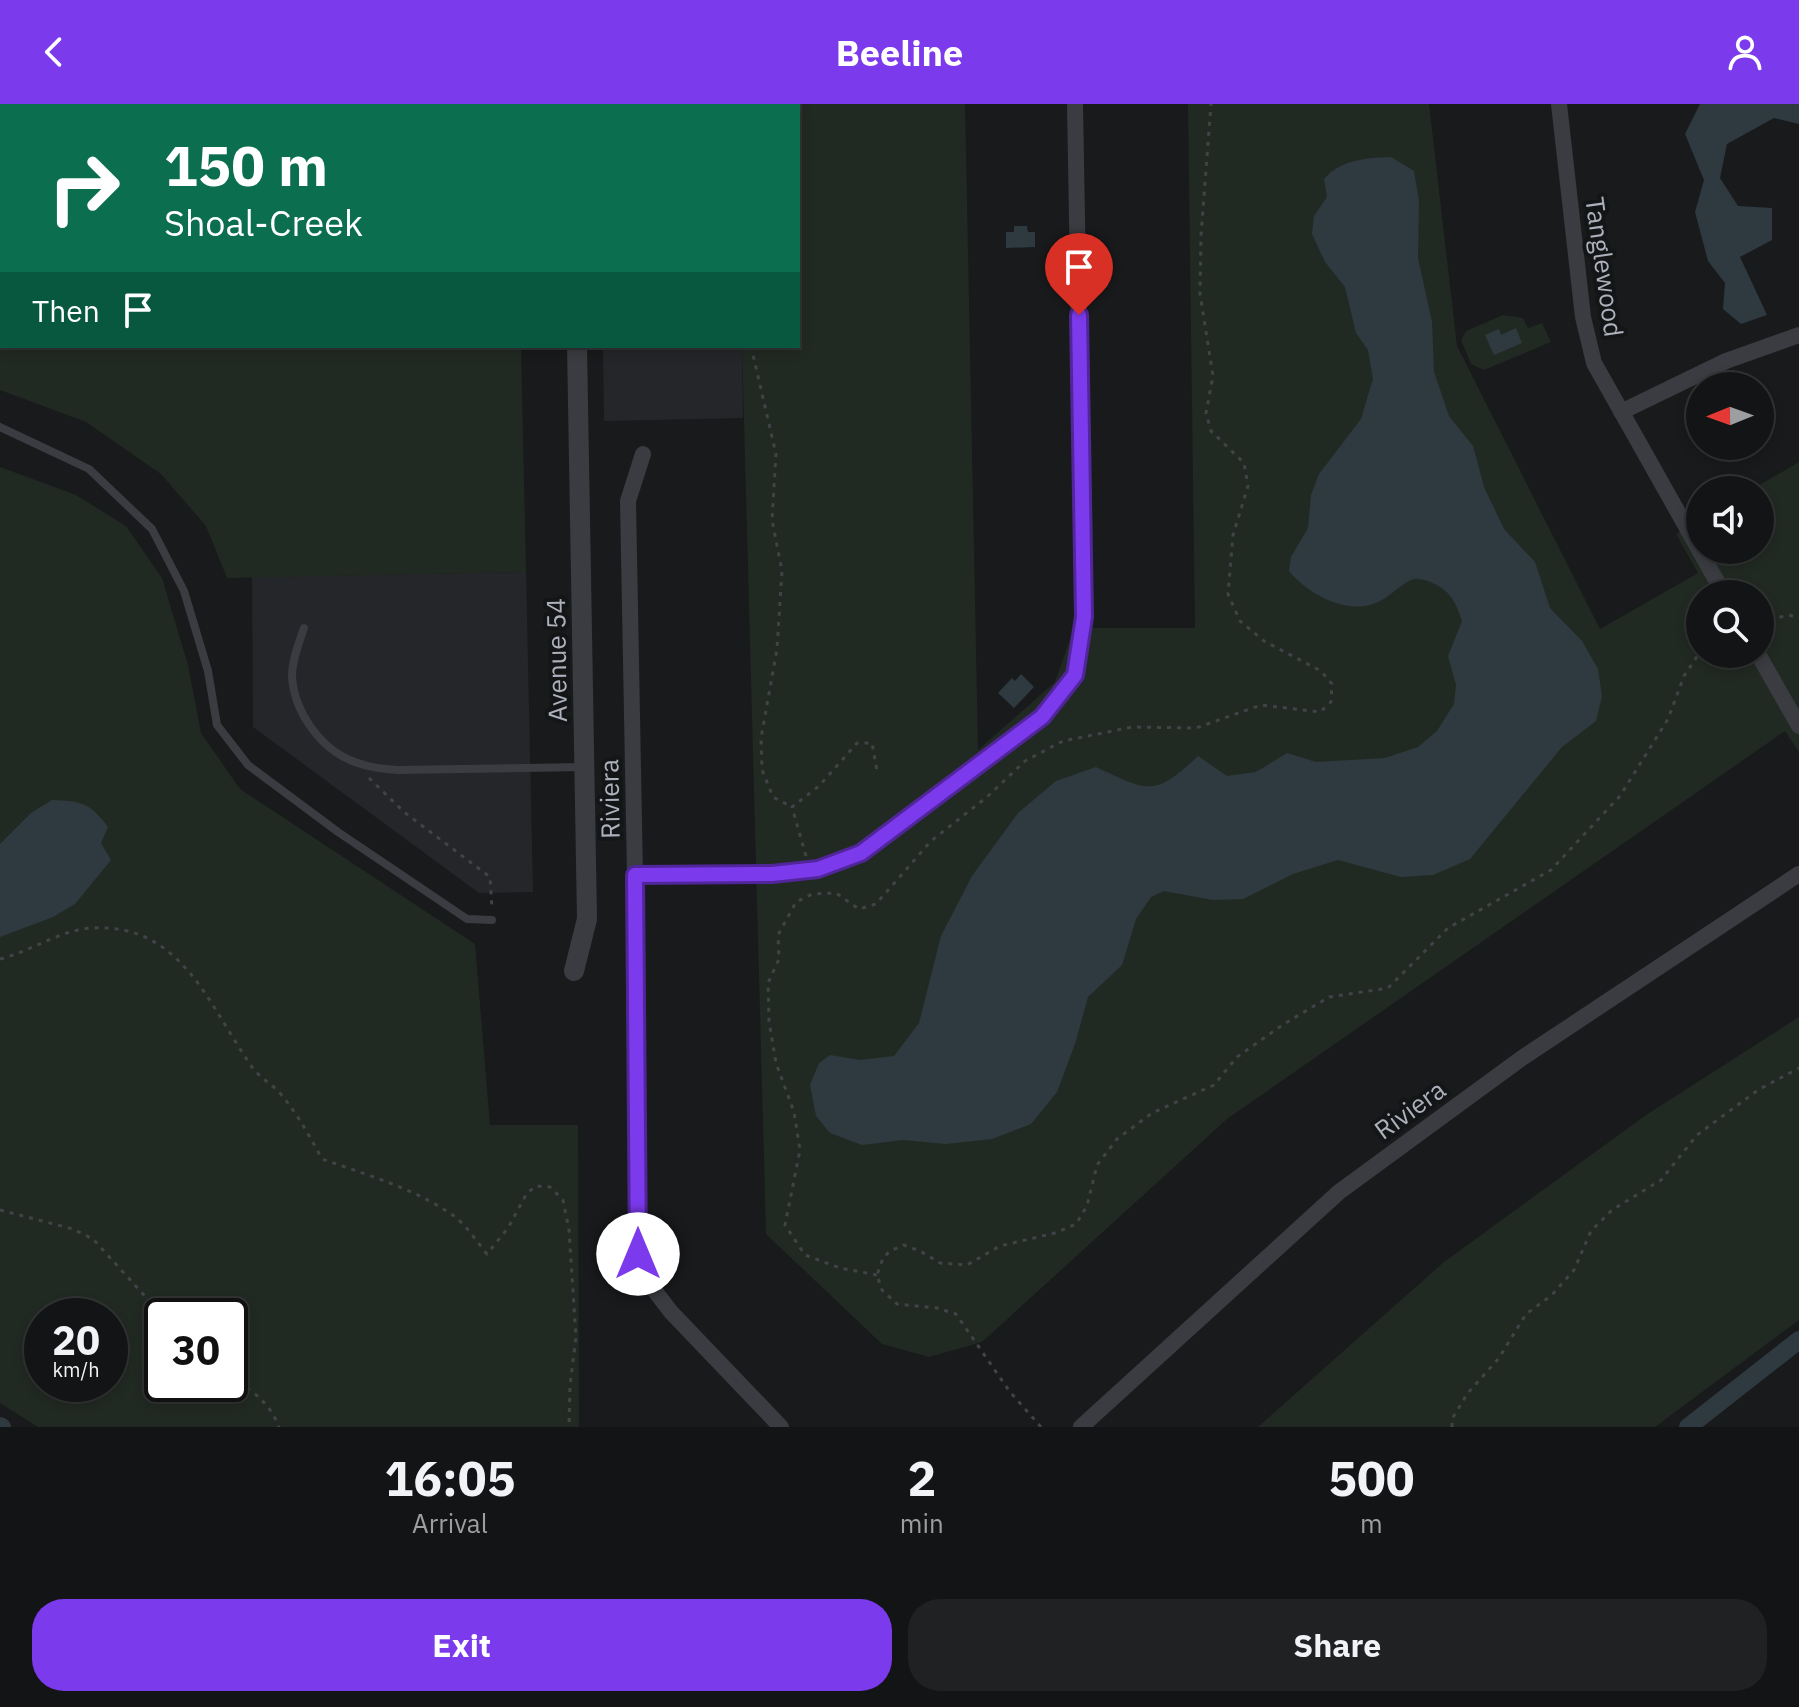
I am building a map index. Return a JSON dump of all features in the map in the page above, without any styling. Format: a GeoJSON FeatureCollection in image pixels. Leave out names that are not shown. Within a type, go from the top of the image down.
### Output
{"type":"FeatureCollection","features":[{"type":"Feature","properties":{"kind":"street"},"geometry":{"type":"LineString","coordinates":[[635,875],[772,874],[818,869],[861,853],[1042,717],[1075,675],[1084,617],[1075,104]]}},
{"type":"Feature","properties":{"kind":"street","name":"Tanglewood"},"geometry":{"type":"LineString","coordinates":[[1559,104],[1583,317],[1594,363],[1716,580]]}},
{"type":"Feature","properties":{"kind":"street"},"geometry":{"type":"LineString","coordinates":[[1621,412],[1726,361],[1799,335]]}},
{"type":"Feature","properties":{"kind":"street","name":"Avenue 54"},"geometry":{"type":"LineString","coordinates":[[574,971],[587,919],[577,348]]}},
{"type":"Feature","properties":{"kind":"street","name":"Riviera"},"geometry":{"type":"LineString","coordinates":[[643,454],[628,501],[638,1254],[648,1282],[671,1312],[781,1427]]}},
{"type":"Feature","properties":{"kind":"street"},"geometry":{"type":"LineString","coordinates":[[1766,668],[1799,726]]}},
{"type":"Feature","properties":{"kind":"street","name":"Riviera"},"geometry":{"type":"LineString","coordinates":[[1081,1427],[1339,1192],[1522,1058],[1799,874]]}},
{"type":"Feature","properties":{"kind":"lane"},"geometry":{"type":"LineString","coordinates":[[0,427],[89,469],[152,529],[184,591],[208,671],[217,725],[248,765],[338,832],[467,919],[492,920]]}},
{"type":"Feature","properties":{"kind":"lane"},"geometry":{"type":"LineString","coordinates":[[304,628],[292,677],[302,716],[328,746],[352,762],[398,770],[584,767]]}},
{"type":"Feature","properties":{"kind":"path"},"geometry":{"type":"LineString","coordinates":[[877,1275],[840,1268],[805,1255],[785,1225],[800,1150],[794,1112],[776,1063],[769,1021],[768,983],[779,959],[778,935],[796,902],[812,894],[836,893],[859,909],[876,904],[931,841],[987,797],[1025,761],[1063,741],[1132,727],[1196,728],[1261,705],[1320,712],[1331,702],[1332,684],[1321,671],[1264,641],[1240,621],[1228,594],[1233,535],[1248,486],[1244,463],[1211,431],[1206,413],[1213,376],[1200,279],[1211,104]]}},
{"type":"Feature","properties":{"kind":"path"},"geometry":{"type":"LineString","coordinates":[[751,348],[776,454],[772,520],[782,571],[777,649],[761,738],[762,770],[773,797],[792,807],[804,853],[818,869]]}},
{"type":"Feature","properties":{"kind":"path"},"geometry":{"type":"LineString","coordinates":[[1774,619],[1789,615],[1799,618]]}},
{"type":"Feature","properties":{"kind":"path"},"geometry":{"type":"LineString","coordinates":[[1041,1427],[1010,1392],[956,1314],[937,1308],[897,1304],[882,1290],[877,1275],[883,1258],[904,1245],[940,1263],[967,1265],[1000,1246],[1055,1233],[1076,1224],[1087,1206],[1097,1165],[1117,1139],[1152,1113],[1214,1085],[1237,1057],[1329,997],[1388,988],[1448,928],[1551,870],[1620,796],[1668,719],[1689,668]]}},
{"type":"Feature","properties":{"kind":"path"},"geometry":{"type":"LineString","coordinates":[[792,807],[819,786],[857,743],[872,743],[877,771]]}},
{"type":"Feature","properties":{"kind":"path"},"geometry":{"type":"LineString","coordinates":[[352,762],[404,812],[490,877],[492,920]]}},
{"type":"Feature","properties":{"kind":"path"},"geometry":{"type":"LineString","coordinates":[[0,959],[67,932],[92,928],[134,932],[155,940],[174,954],[191,974],[255,1072],[276,1090],[301,1120],[322,1159],[358,1169],[409,1191],[456,1217],[487,1254],[508,1228],[527,1193],[536,1186],[550,1187],[563,1200],[569,1230],[576,1337],[569,1427]]}},
{"type":"Feature","properties":{"kind":"path"},"geometry":{"type":"LineString","coordinates":[[1452,1427],[1452,1419],[1467,1394],[1499,1358],[1526,1314],[1552,1295],[1574,1270],[1591,1231],[1612,1210],[1661,1180],[1697,1135],[1758,1090],[1799,1068]]}},
{"type":"Feature","properties":{"kind":"path"},"geometry":{"type":"LineString","coordinates":[[0,1210],[73,1229],[93,1239],[147,1298]]}},
{"type":"Feature","properties":{"kind":"path"},"geometry":{"type":"LineString","coordinates":[[248,1388],[272,1410],[279,1427]]}},
{"type":"Feature","properties":{"kind":"shaded area"},"geometry":{"type":"Polygon","coordinates":[[[800,104],[965,104],[978,750],[1055,682],[1074,628],[1195,628],[1188,104],[1429,104],[1457,346],[1600,629],[1698,573],[1693,564],[1774,564],[1774,477],[1799,462],[1799,752],[1785,731],[1227,1119],[982,1342],[929,1357],[882,1344],[766,1234],[742,348],[800,348],[800,104]]]}},
{"type":"Feature","properties":{"kind":"shaded area"},"geometry":{"type":"Polygon","coordinates":[[[1700,104],[1799,104],[1799,124],[1774,118],[1727,144],[1720,178],[1738,206],[1772,208],[1772,240],[1740,257],[1767,315],[1741,324],[1723,309],[1725,283],[1708,261],[1695,212],[1704,180],[1685,134],[1700,104]]]}},
{"type":"Feature","properties":{"kind":"shaded area"},"geometry":{"type":"Polygon","coordinates":[[[1391,157],[1414,171],[1419,201],[1418,258],[1432,322],[1434,372],[1449,416],[1473,446],[1484,487],[1504,529],[1535,562],[1550,608],[1582,641],[1598,669],[1602,696],[1596,721],[1562,747],[1470,859],[1433,875],[1401,877],[1338,860],[1293,874],[1243,899],[1213,900],[1164,891],[1151,897],[1136,919],[1122,965],[1088,997],[1057,1092],[1031,1124],[992,1139],[946,1144],[903,1140],[862,1145],[830,1133],[816,1116],[810,1085],[819,1063],[830,1055],[860,1060],[894,1056],[919,1023],[941,936],[972,876],[1018,813],[1056,781],[1096,767],[1128,781],[1150,786],[1171,779],[1198,756],[1227,776],[1256,772],[1287,753],[1316,762],[1385,758],[1418,747],[1437,731],[1454,704],[1456,685],[1448,656],[1462,621],[1454,601],[1446,592],[1428,581],[1414,579],[1378,602],[1350,606],[1316,594],[1289,571],[1291,557],[1308,528],[1311,495],[1319,474],[1361,419],[1373,379],[1368,350],[1356,333],[1345,287],[1325,262],[1312,234],[1314,216],[1327,197],[1324,179],[1331,172],[1355,161],[1391,157]]]}},
{"type":"Feature","properties":{"kind":"shaded area"},"geometry":{"type":"Polygon","coordinates":[[[1014,226],[1027,226],[1028,232],[1035,232],[1035,247],[1006,248],[1006,232],[1014,232],[1014,226]]]}},
{"type":"Feature","properties":{"kind":"shaded area"},"geometry":{"type":"Polygon","coordinates":[[[1503,315],[1523,318],[1528,328],[1542,323],[1551,342],[1484,370],[1471,364],[1461,340],[1466,331],[1503,315]]]}},
{"type":"Feature","properties":{"kind":"shaded area"},"geometry":{"type":"Polygon","coordinates":[[[1516,328],[1522,343],[1494,355],[1485,335],[1499,329],[1501,335],[1516,328]]]}},
{"type":"Feature","properties":{"kind":"shaded area"},"geometry":{"type":"Polygon","coordinates":[[[0,348],[521,348],[526,572],[227,578],[206,526],[161,474],[86,422],[0,390],[0,348]]]}},
{"type":"Feature","properties":{"kind":"shaded area"},"geometry":{"type":"Polygon","coordinates":[[[603,348],[742,348],[743,418],[604,421],[603,348]]]}},
{"type":"Feature","properties":{"kind":"shaded area"},"geometry":{"type":"Polygon","coordinates":[[[0,467],[76,495],[126,526],[162,578],[188,665],[201,733],[240,789],[475,944],[490,1125],[578,1125],[579,1427],[38,1427],[0,1403],[0,467]]]}},
{"type":"Feature","properties":{"kind":"shaded area"},"geometry":{"type":"Polygon","coordinates":[[[1686,528],[1686,552],[1676,534],[1686,528]]]}},
{"type":"Feature","properties":{"kind":"shaded area"},"geometry":{"type":"Polygon","coordinates":[[[526,572],[533,892],[479,893],[253,727],[252,577],[526,572]]]}},
{"type":"Feature","properties":{"kind":"shaded area"},"geometry":{"type":"Polygon","coordinates":[[[1021,674],[1034,687],[1014,708],[998,693],[1012,678],[1015,681],[1021,674]]]}},
{"type":"Feature","properties":{"kind":"shaded area"},"geometry":{"type":"Polygon","coordinates":[[[52,800],[78,803],[96,813],[108,827],[101,843],[111,860],[75,904],[53,917],[0,937],[0,844],[31,813],[52,800]]]}},
{"type":"Feature","properties":{"kind":"shaded area"},"geometry":{"type":"Polygon","coordinates":[[[1799,1017],[1799,1320],[1655,1427],[1258,1427],[1444,1262],[1646,1115],[1799,1017]]]}},
{"type":"Feature","properties":{"kind":"waterway"},"geometry":{"type":"LineString","coordinates":[[1688,1427],[1799,1340]]}},
{"type":"Feature","properties":{"kind":"route"},"geometry":{"type":"LineString","coordinates":[[638,1254],[635,875],[772,874],[818,869],[861,853],[1042,717],[1075,675],[1084,617],[1079,315]]}}]}
